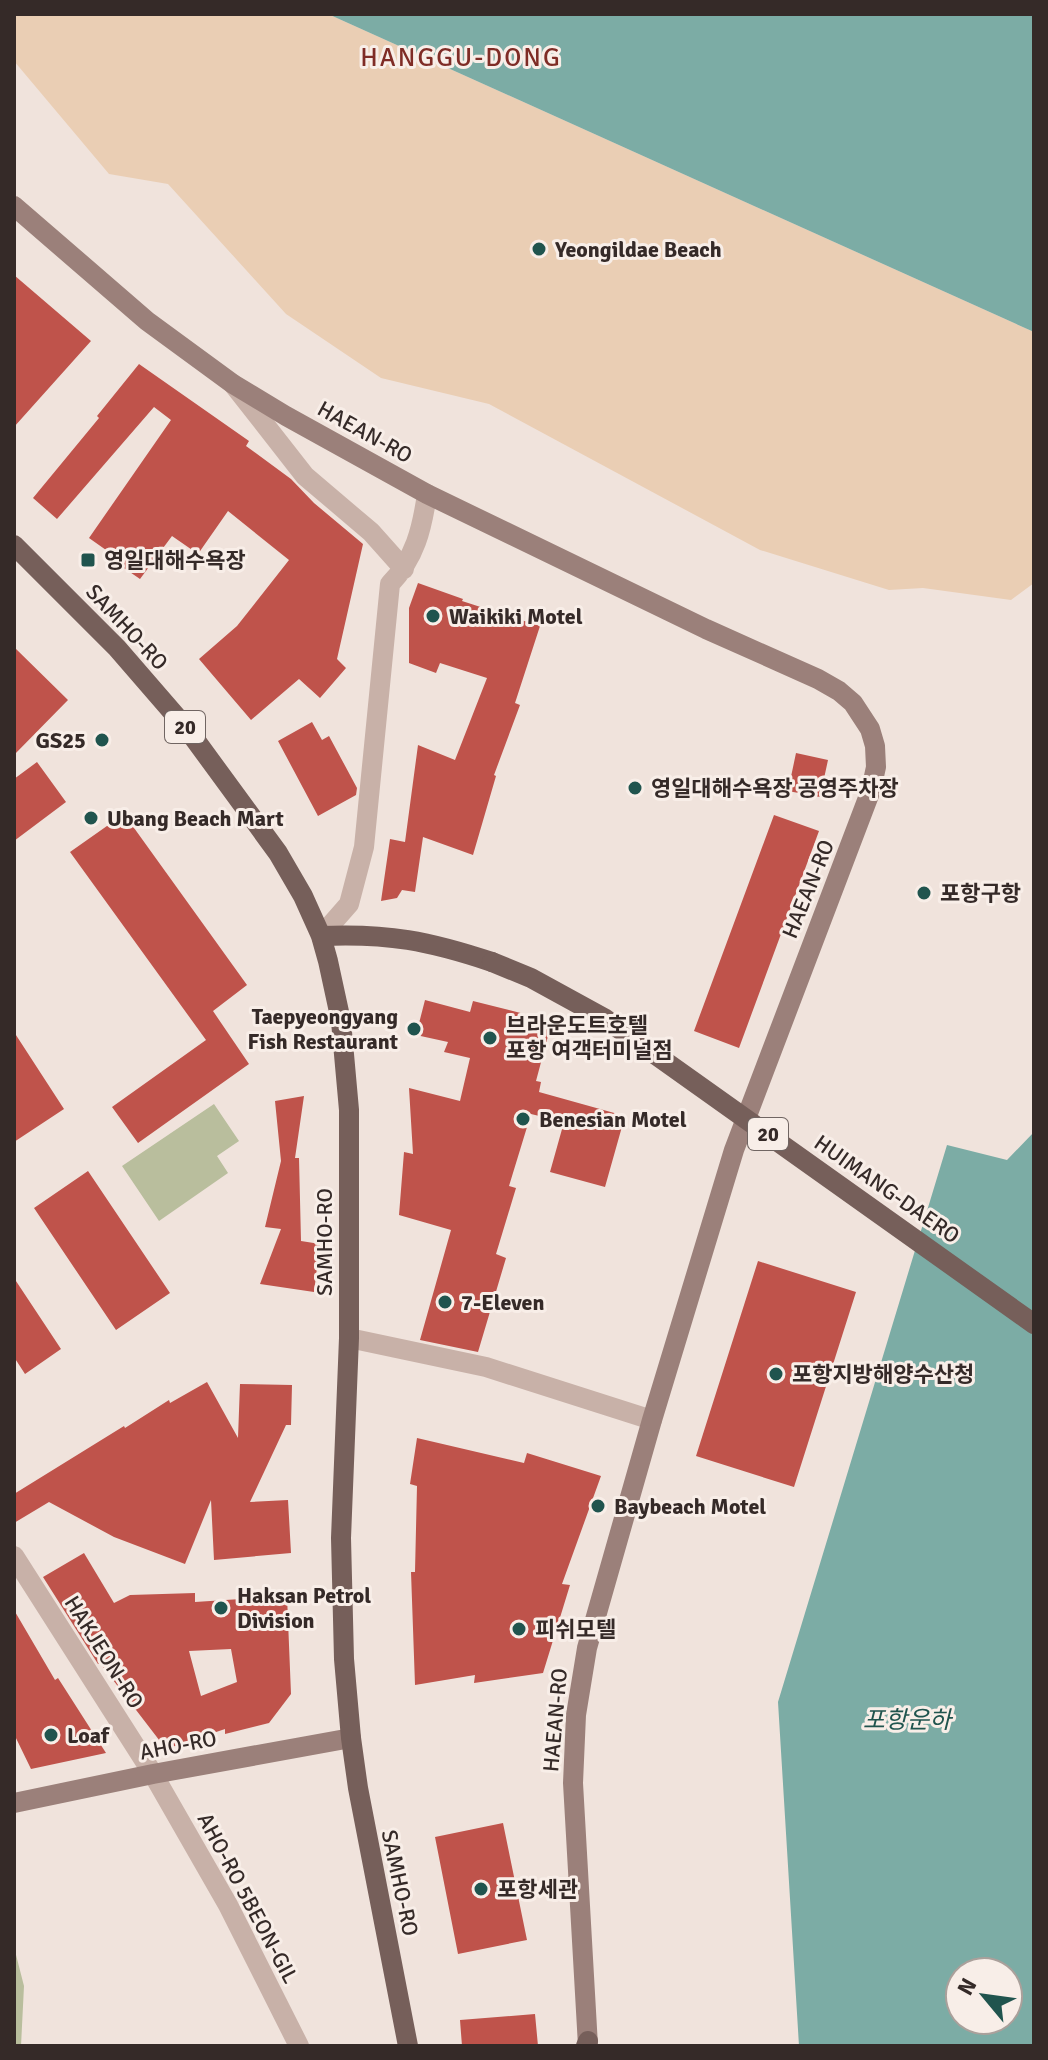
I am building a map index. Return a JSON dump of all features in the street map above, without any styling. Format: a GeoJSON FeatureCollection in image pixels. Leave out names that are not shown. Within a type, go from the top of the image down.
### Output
{"type":"FeatureCollection","features":[{"type":"Feature","properties":{"kind":"main road","name":"SAMHO-RO"},"geometry":{"type":"LineString","coordinates":[[14,545],[117,648],[188,730],[278,853],[303,896],[321,936],[335,989],[346,1062],[349,1110],[349,1338],[341,1538],[344,1659],[351,1738],[369,1855],[408,2046]]}},
{"type":"Feature","properties":{"kind":"main road","name":"HUIMANG-DAERO"},"geometry":{"type":"LineString","coordinates":[[321,936],[361,934],[407,938],[492,962],[531,978],[604,1018],[1034,1324]]}},
{"type":"Feature","properties":{"kind":"street","name":"HAEAN-RO"},"geometry":{"type":"LineString","coordinates":[[14,206],[111,292],[233,384],[427,494],[706,629],[818,679],[853,703],[870,729],[876,767],[871,790],[734,1150],[587,1648],[576,1715],[573,1783],[587,2044]]}},
{"type":"Feature","properties":{"kind":"street"},"geometry":{"type":"LineString","coordinates":[[233,384],[305,476],[371,532],[404,569]]}},
{"type":"Feature","properties":{"kind":"street"},"geometry":{"type":"LineString","coordinates":[[321,936],[349,904],[364,847],[390,584],[404,569],[421,531],[427,494]]}},
{"type":"Feature","properties":{"kind":"street"},"geometry":{"type":"LineString","coordinates":[[349,1338],[486,1367],[652,1420]]}},
{"type":"Feature","properties":{"kind":"street","name":"HAKJEON-RO"},"geometry":{"type":"LineString","coordinates":[[14,1556],[153,1774]]}},
{"type":"Feature","properties":{"kind":"street","name":"AHO-RO"},"geometry":{"type":"LineString","coordinates":[[14,1803],[351,1738]]}},
{"type":"Feature","properties":{"kind":"street","name":"AHO-RO 5BEON-GIL"},"geometry":{"type":"LineString","coordinates":[[153,1774],[228,1905],[299,2046]]}},
{"type":"Feature","properties":{"kind":"green space"},"geometry":{"type":"Polygon","coordinates":[[[214,1104],[239,1141],[217,1156],[228,1173],[159,1221],[122,1166],[214,1104]]]}},
{"type":"Feature","properties":{"kind":"green space"},"geometry":{"type":"Polygon","coordinates":[[[14,1947],[24,1986],[21,2046],[14,2046],[14,1947]]]}},
{"type":"Feature","properties":{"kind":"sand","name":"Yeongildae Beach"},"geometry":{"type":"Polygon","coordinates":[[[14,14],[328,14],[1034,332],[1034,583],[1011,600],[923,588],[889,590],[760,550],[489,404],[381,378],[286,314],[168,184],[109,174],[14,61],[14,14]]]}},
{"type":"Feature","properties":{"kind":"water"},"geometry":{"type":"Polygon","coordinates":[[[328,14],[1034,14],[1034,332],[328,14]]]}},
{"type":"Feature","properties":{"kind":"water","name":"포항운하"},"geometry":{"type":"Polygon","coordinates":[[[1034,1132],[1034,2046],[799,2046],[778,1702],[947,1145],[1007,1160],[1034,1132]]]}},
{"type":"Feature","properties":{"kind":"building"},"geometry":{"type":"Polygon","coordinates":[[[14,275],[91,341],[14,427],[14,275]]]}},
{"type":"Feature","properties":{"kind":"building"},"geometry":{"type":"Polygon","coordinates":[[[139,364],[249,441],[246,446],[291,479],[314,503],[363,544],[337,659],[346,668],[320,698],[299,679],[251,720],[199,659],[237,626],[289,560],[228,511],[198,554],[172,536],[140,579],[121,566],[123,562],[89,538],[171,420],[154,407],[57,519],[33,498],[139,364]]]}},
{"type":"Feature","properties":{"kind":"building"},"geometry":{"type":"Polygon","coordinates":[[[418,583],[540,626],[515,703],[520,705],[494,775],[473,855],[423,837],[415,892],[402,890],[397,898],[381,901],[390,839],[405,842],[418,745],[455,760],[487,678],[440,663],[436,673],[409,663],[409,608],[418,583]]]}},
{"type":"Feature","properties":{"kind":"building"},"geometry":{"type":"Polygon","coordinates":[[[14,647],[68,700],[14,755],[14,647]]]}},
{"type":"Feature","properties":{"kind":"building"},"geometry":{"type":"Polygon","coordinates":[[[312,722],[322,740],[329,736],[357,788],[356,795],[318,816],[278,741],[312,722]]]}},
{"type":"Feature","properties":{"kind":"building"},"geometry":{"type":"Polygon","coordinates":[[[796,753],[828,760],[820,797],[788,791],[796,753]]]}},
{"type":"Feature","properties":{"kind":"building"},"geometry":{"type":"Polygon","coordinates":[[[37,762],[66,802],[14,841],[14,779],[37,762]]]}},
{"type":"Feature","properties":{"kind":"building"},"geometry":{"type":"Polygon","coordinates":[[[124,814],[247,985],[213,1011],[249,1064],[138,1143],[112,1107],[206,1040],[70,852],[124,814]]]}},
{"type":"Feature","properties":{"kind":"building"},"geometry":{"type":"Polygon","coordinates":[[[774,815],[819,831],[739,1048],[694,1031],[774,815]]]}},
{"type":"Feature","properties":{"kind":"building"},"geometry":{"type":"Polygon","coordinates":[[[425,1000],[470,1012],[473,1001],[552,1021],[536,1081],[541,1082],[539,1092],[625,1116],[605,1187],[550,1172],[564,1122],[531,1114],[509,1186],[516,1188],[496,1254],[506,1258],[478,1352],[420,1340],[451,1230],[399,1215],[404,1152],[413,1154],[409,1088],[460,1101],[470,1058],[444,1052],[448,1042],[416,1035],[425,1000]]]}},
{"type":"Feature","properties":{"kind":"building"},"geometry":{"type":"Polygon","coordinates":[[[14,1032],[64,1109],[14,1142],[14,1032]]]}},
{"type":"Feature","properties":{"kind":"building"},"geometry":{"type":"Polygon","coordinates":[[[304,1096],[295,1158],[299,1158],[301,1241],[320,1244],[314,1292],[260,1284],[281,1229],[265,1227],[281,1161],[275,1101],[304,1096]]]}},
{"type":"Feature","properties":{"kind":"building"},"geometry":{"type":"Polygon","coordinates":[[[88,1171],[170,1293],[116,1330],[34,1208],[88,1171]]]}},
{"type":"Feature","properties":{"kind":"building","name":"포항지방해양수산청"},"geometry":{"type":"Polygon","coordinates":[[[758,1261],[856,1292],[794,1487],[696,1456],[758,1261]]]}},
{"type":"Feature","properties":{"kind":"building"},"geometry":{"type":"Polygon","coordinates":[[[14,1278],[61,1349],[25,1374],[14,1357],[14,1278]]]}},
{"type":"Feature","properties":{"kind":"building"},"geometry":{"type":"Polygon","coordinates":[[[207,1382],[238,1438],[240,1384],[292,1385],[291,1425],[286,1425],[250,1502],[288,1500],[291,1553],[214,1560],[211,1500],[185,1564],[114,1537],[49,1502],[14,1523],[14,1494],[124,1426],[207,1382]]]}},
{"type":"Feature","properties":{"kind":"building"},"geometry":{"type":"Polygon","coordinates":[[[417,1438],[524,1463],[527,1453],[601,1476],[562,1584],[570,1585],[543,1673],[474,1683],[475,1675],[415,1685],[411,1572],[415,1572],[417,1486],[410,1484],[417,1438]]]}},
{"type":"Feature","properties":{"kind":"building"},"geometry":{"type":"Polygon","coordinates":[[[84,1553],[114,1603],[130,1595],[195,1593],[195,1602],[287,1596],[291,1694],[269,1723],[225,1734],[225,1729],[166,1749],[98,1664],[43,1577],[84,1553]],[[231,1649],[189,1651],[201,1696],[237,1682],[231,1649]]]}},
{"type":"Feature","properties":{"kind":"building"},"geometry":{"type":"Polygon","coordinates":[[[14,1610],[55,1680],[58,1678],[106,1753],[31,1769],[14,1734],[14,1610]]]}},
{"type":"Feature","properties":{"kind":"building","name":"포항세관"},"geometry":{"type":"Polygon","coordinates":[[[503,1823],[527,1940],[458,1954],[435,1837],[503,1823]]]}},
{"type":"Feature","properties":{"kind":"building"},"geometry":{"type":"Polygon","coordinates":[[[535,2014],[538,2046],[462,2046],[460,2020],[535,2014]]]}},
{"type":"Feature","properties":{"kind":"place","name":"Yeongildae Beach"},"geometry":{"type":"Point","coordinates":[539,249]}},
{"type":"Feature","properties":{"kind":"place","name":"영일대해수욕장"},"geometry":{"type":"Point","coordinates":[88,560]}},
{"type":"Feature","properties":{"kind":"place","name":"Waikiki Motel"},"geometry":{"type":"Point","coordinates":[433,616]}},
{"type":"Feature","properties":{"kind":"place","name":"GS25"},"geometry":{"type":"Point","coordinates":[102,740]}},
{"type":"Feature","properties":{"kind":"place","name":"영일대해수욕장 공영주차장"},"geometry":{"type":"Point","coordinates":[635,788]}},
{"type":"Feature","properties":{"kind":"place","name":"Ubang Beach Mart"},"geometry":{"type":"Point","coordinates":[91,818]}},
{"type":"Feature","properties":{"kind":"place","name":"포항구항"},"geometry":{"type":"Point","coordinates":[924,893]}},
{"type":"Feature","properties":{"kind":"place","name":"Taepyeongyang Fish Restaurant"},"geometry":{"type":"Point","coordinates":[414,1029]}},
{"type":"Feature","properties":{"kind":"place","name":"브라운도트호텔 포항 여객터미널점"},"geometry":{"type":"Point","coordinates":[490,1038]}},
{"type":"Feature","properties":{"kind":"place","name":"Benesian Motel"},"geometry":{"type":"Point","coordinates":[523,1119]}},
{"type":"Feature","properties":{"kind":"place","name":"7-Eleven"},"geometry":{"type":"Point","coordinates":[445,1302]}},
{"type":"Feature","properties":{"kind":"place","name":"포항지방해양수산청"},"geometry":{"type":"Point","coordinates":[776,1374]}},
{"type":"Feature","properties":{"kind":"place","name":"Baybeach Motel"},"geometry":{"type":"Point","coordinates":[598,1506]}},
{"type":"Feature","properties":{"kind":"place","name":"Haksan Petrol Division"},"geometry":{"type":"Point","coordinates":[221,1608]}},
{"type":"Feature","properties":{"kind":"place","name":"피쉬모텔"},"geometry":{"type":"Point","coordinates":[519,1629]}},
{"type":"Feature","properties":{"kind":"place","name":"Loaf"},"geometry":{"type":"Point","coordinates":[51,1735]}},
{"type":"Feature","properties":{"kind":"place","name":"포항세관"},"geometry":{"type":"Point","coordinates":[481,1889]}},
{"type":"Feature","properties":{"kind":"district","name":"HANGGU-DONG"},"geometry":{"type":"Point","coordinates":[461,58]}}]}
